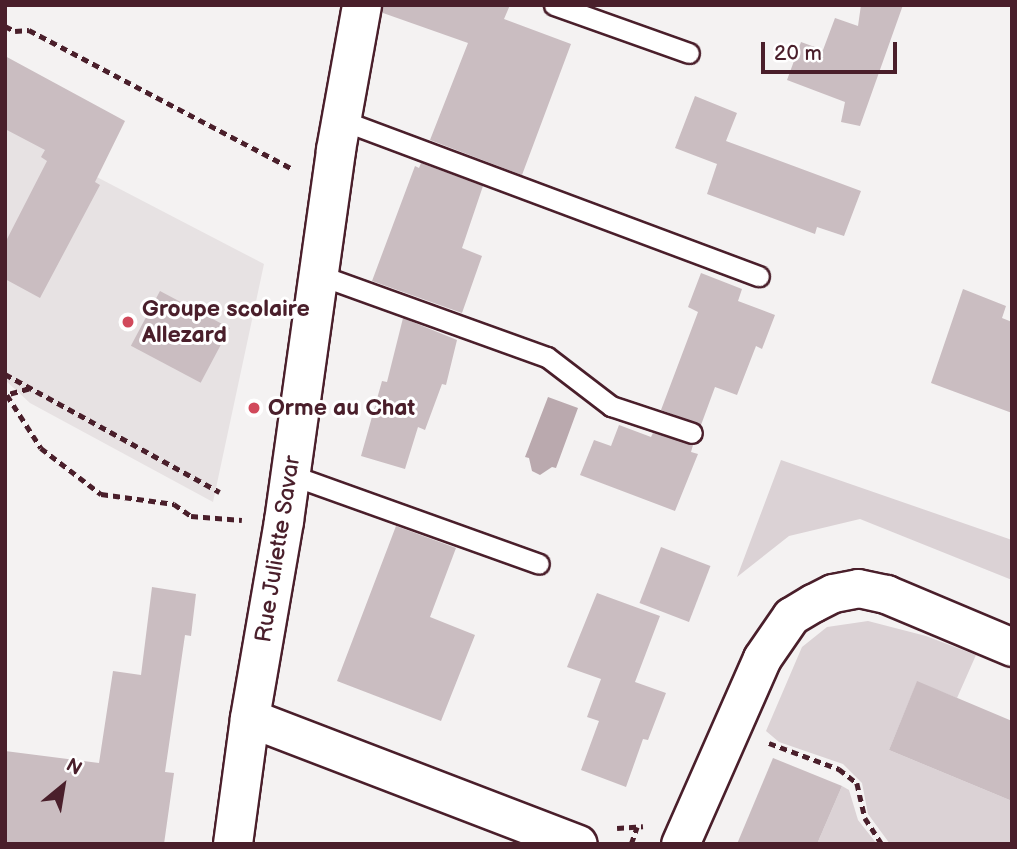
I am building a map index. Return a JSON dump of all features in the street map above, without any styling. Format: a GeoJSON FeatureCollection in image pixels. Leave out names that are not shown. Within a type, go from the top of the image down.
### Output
{"type":"FeatureCollection","features":[{"type":"Feature","properties":{"kind":"street","name":"Rue Juliette Savar"},"geometry":{"type":"LineString","coordinates":[[233,844],[250,718],[291,475],[341,120],[362,5]]}},
{"type":"Feature","properties":{"kind":"street"},"geometry":{"type":"LineString","coordinates":[[680,844],[762,658],[792,617],[813,603],[833,593],[858,588],[886,594],[1012,647]]}},
{"type":"Feature","properties":{"kind":"street"},"geometry":{"type":"LineString","coordinates":[[250,718],[578,844]]}},
{"type":"Feature","properties":{"kind":"lane"},"geometry":{"type":"LineString","coordinates":[[554,5],[689,53]]}},
{"type":"Feature","properties":{"kind":"lane"},"geometry":{"type":"LineString","coordinates":[[341,120],[759,276]]}},
{"type":"Feature","properties":{"kind":"lane"},"geometry":{"type":"LineString","coordinates":[[318,275],[547,357],[611,406],[692,433]]}},
{"type":"Feature","properties":{"kind":"lane"},"geometry":{"type":"LineString","coordinates":[[291,475],[539,564]]}},
{"type":"Feature","properties":{"kind":"path"},"geometry":{"type":"LineString","coordinates":[[5,26],[15,31],[29,30],[299,172]]}},
{"type":"Feature","properties":{"kind":"path"},"geometry":{"type":"LineString","coordinates":[[5,374],[220,492]]}},
{"type":"Feature","properties":{"kind":"path"},"geometry":{"type":"LineString","coordinates":[[29,389],[7,395],[41,448],[101,494],[174,504],[191,516],[253,522]]}},
{"type":"Feature","properties":{"kind":"path"},"geometry":{"type":"LineString","coordinates":[[759,739],[839,769],[857,783],[864,818],[882,844]]}},
{"type":"Feature","properties":{"kind":"path"},"geometry":{"type":"LineString","coordinates":[[631,844],[637,827]]}},
{"type":"Feature","properties":{"kind":"shaded area","name":"Groupe scolaire Allezard"},"geometry":{"type":"Polygon","coordinates":[[[5,62],[91,174],[264,264],[213,502],[30,403],[5,380],[5,62]]]}},
{"type":"Feature","properties":{"kind":"shaded area"},"geometry":{"type":"Polygon","coordinates":[[[548,397],[578,408],[556,468],[552,467],[540,475],[532,471],[529,458],[525,457],[548,397]]]}},
{"type":"Feature","properties":{"kind":"shaded area"},"geometry":{"type":"Polygon","coordinates":[[[781,460],[1012,540],[1012,580],[860,519],[789,536],[737,577],[781,460]]]}},
{"type":"Feature","properties":{"kind":"shaded area"},"geometry":{"type":"Polygon","coordinates":[[[868,621],[926,636],[976,655],[957,698],[917,682],[889,750],[1012,801],[1012,844],[890,844],[868,814],[862,783],[843,764],[779,742],[766,731],[802,647],[827,627],[868,621]]]}},
{"type":"Feature","properties":{"kind":"shaded area"},"geometry":{"type":"Polygon","coordinates":[[[842,786],[849,790],[858,820],[877,844],[817,844],[842,786]]]}},
{"type":"Feature","properties":{"kind":"building"},"geometry":{"type":"Polygon","coordinates":[[[383,5],[510,5],[504,19],[571,44],[522,175],[430,140],[468,43],[383,13],[383,5]]]}},
{"type":"Feature","properties":{"kind":"building"},"geometry":{"type":"Polygon","coordinates":[[[861,5],[903,5],[860,126],[841,122],[845,102],[787,80],[801,42],[823,50],[835,18],[858,26],[861,5]]]}},
{"type":"Feature","properties":{"kind":"building"},"geometry":{"type":"Polygon","coordinates":[[[5,56],[125,121],[95,182],[100,185],[40,298],[5,279],[5,243],[47,161],[41,157],[45,150],[5,129],[5,56]]]}},
{"type":"Feature","properties":{"kind":"building"},"geometry":{"type":"Polygon","coordinates":[[[695,96],[737,113],[726,141],[861,191],[844,236],[817,227],[815,234],[707,194],[717,164],[675,148],[695,96]]]}},
{"type":"Feature","properties":{"kind":"building"},"geometry":{"type":"Polygon","coordinates":[[[421,163],[483,186],[462,248],[482,256],[462,313],[372,281],[415,166],[419,168],[421,163]]]}},
{"type":"Feature","properties":{"kind":"building"},"geometry":{"type":"Polygon","coordinates":[[[701,273],[742,289],[738,301],[775,315],[762,349],[756,346],[737,395],[715,387],[701,425],[661,410],[698,312],[688,307],[701,273]]]}},
{"type":"Feature","properties":{"kind":"building"},"geometry":{"type":"Polygon","coordinates":[[[963,289],[1006,306],[1002,318],[1012,322],[1012,413],[931,383],[963,289]]]}},
{"type":"Feature","properties":{"kind":"building"},"geometry":{"type":"Polygon","coordinates":[[[160,291],[230,328],[201,383],[131,346],[160,291]]]}},
{"type":"Feature","properties":{"kind":"building"},"geometry":{"type":"Polygon","coordinates":[[[403,318],[457,340],[446,385],[442,384],[425,430],[418,427],[405,469],[361,456],[382,381],[387,382],[403,318]]]}},
{"type":"Feature","properties":{"kind":"building"},"geometry":{"type":"Polygon","coordinates":[[[619,425],[651,437],[653,433],[693,445],[691,452],[698,454],[675,511],[580,475],[594,440],[611,446],[619,425]]]}},
{"type":"Feature","properties":{"kind":"building"},"geometry":{"type":"Polygon","coordinates":[[[396,526],[456,548],[430,617],[475,635],[441,721],[337,681],[396,526]]]}},
{"type":"Feature","properties":{"kind":"building"},"geometry":{"type":"Polygon","coordinates":[[[661,547],[710,566],[689,622],[639,603],[661,547]]]}},
{"type":"Feature","properties":{"kind":"building"},"geometry":{"type":"Polygon","coordinates":[[[152,587],[196,594],[191,636],[185,635],[165,772],[174,773],[164,844],[5,844],[5,751],[99,763],[113,671],[141,675],[152,587]]]}},
{"type":"Feature","properties":{"kind":"building"},"geometry":{"type":"Polygon","coordinates":[[[597,593],[660,616],[635,682],[666,693],[648,740],[643,739],[626,787],[581,770],[599,721],[587,717],[601,679],[567,667],[597,593]]]}},
{"type":"Feature","properties":{"kind":"building"},"geometry":{"type":"Polygon","coordinates":[[[917,681],[1012,721],[1012,801],[889,750],[917,681]]]}},
{"type":"Feature","properties":{"kind":"building"},"geometry":{"type":"Polygon","coordinates":[[[773,758],[842,786],[817,844],[737,844],[773,758]]]}},
{"type":"Feature","properties":{"kind":"place","name":"Groupe scolaire Allezard"},"geometry":{"type":"Point","coordinates":[128,322]}},
{"type":"Feature","properties":{"kind":"place","name":"Orme au Chat"},"geometry":{"type":"Point","coordinates":[254,408]}}]}
